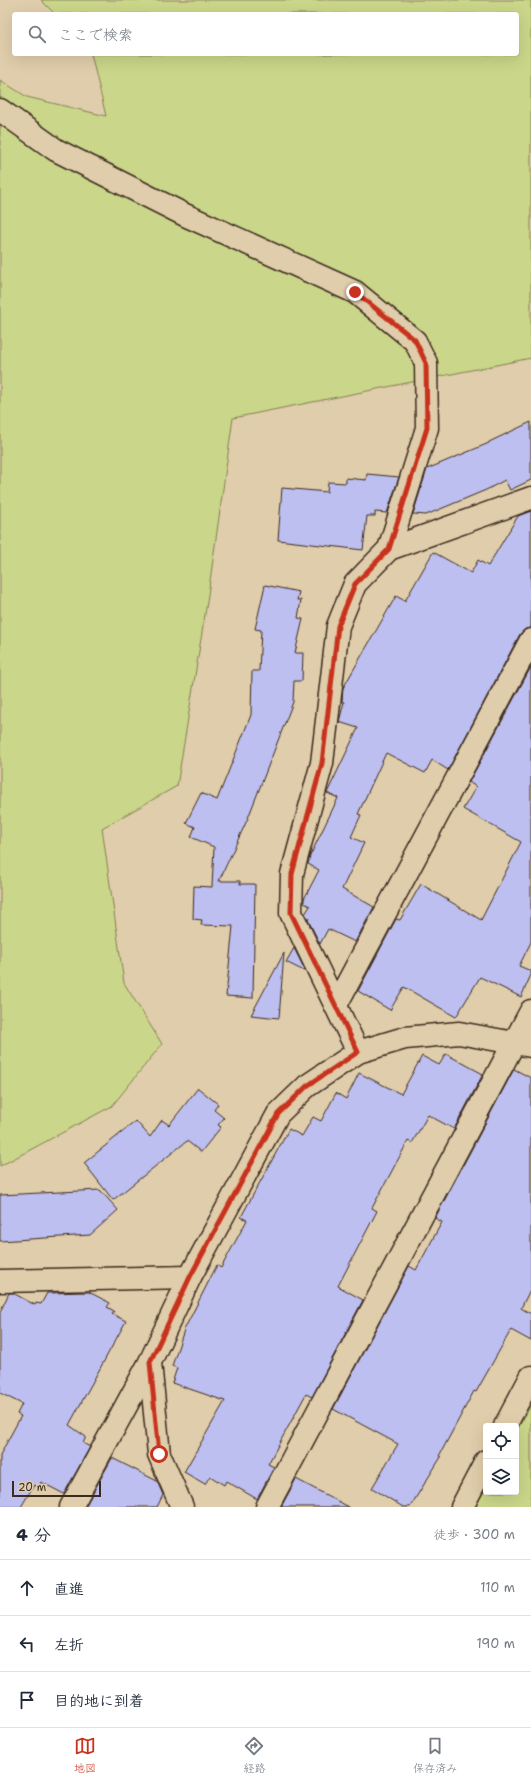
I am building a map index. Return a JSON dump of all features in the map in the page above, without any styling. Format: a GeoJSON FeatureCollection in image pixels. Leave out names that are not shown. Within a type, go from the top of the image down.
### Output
{"type":"FeatureCollection","features":[{"type":"Feature","properties":{"kind":"street"},"geometry":{"type":"LineString","coordinates":[[0,110],[56,150],[185,215],[355,292],[415,340],[426,363],[427,428],[389,549]]}},
{"type":"Feature","properties":{"kind":"street"},"geometry":{"type":"LineString","coordinates":[[358,1052],[291,913],[292,874],[322,763],[338,626],[355,584],[389,549],[531,498]]}},
{"type":"Feature","properties":{"kind":"street"},"geometry":{"type":"LineString","coordinates":[[336,1005],[531,640]]}},
{"type":"Feature","properties":{"kind":"street"},"geometry":{"type":"LineString","coordinates":[[267,1507],[523,1044],[531,1011]]}},
{"type":"Feature","properties":{"kind":"street"},"geometry":{"type":"LineString","coordinates":[[71,1507],[150,1362],[190,1277],[278,1114],[307,1086],[358,1052],[405,1038],[460,1034],[523,1044]]}},
{"type":"Feature","properties":{"kind":"street"},"geometry":{"type":"LineString","coordinates":[[0,1281],[190,1277]]}},
{"type":"Feature","properties":{"kind":"street"},"geometry":{"type":"LineString","coordinates":[[150,1362],[159,1454],[182,1507]]}},
{"type":"Feature","properties":{"kind":"street"},"geometry":{"type":"LineString","coordinates":[[507,1423],[531,1377]]}},
{"type":"Feature","properties":{"kind":"street"},"geometry":{"type":"LineString","coordinates":[[462,1507],[483,1468]]}},
{"type":"Feature","properties":{"kind":"green space"},"geometry":{"type":"Polygon","coordinates":[[[41,0],[531,0],[531,358],[233,418],[207,602],[177,786],[102,828],[124,983],[162,1044],[112,1106],[0,1166],[0,80],[27,97],[106,116],[91,56],[519,56],[519,12],[53,12],[41,0]]]}},
{"type":"Feature","properties":{"kind":"green space"},"geometry":{"type":"Polygon","coordinates":[[[531,1405],[531,1507],[475,1507],[483,1493],[483,1495],[519,1495],[519,1427],[531,1405]]]}},
{"type":"Feature","properties":{"kind":"building"},"geometry":{"type":"Polygon","coordinates":[[[531,422],[531,480],[510,490],[505,480],[486,490],[426,515],[413,514],[427,469],[489,443],[531,422]]]}},
{"type":"Feature","properties":{"kind":"building"},"geometry":{"type":"Polygon","coordinates":[[[367,474],[399,477],[387,513],[375,512],[375,516],[367,516],[363,550],[278,540],[282,488],[327,492],[328,482],[346,483],[346,478],[366,480],[367,474]]]}},
{"type":"Feature","properties":{"kind":"building"},"geometry":{"type":"Polygon","coordinates":[[[531,511],[531,628],[525,629],[520,634],[448,770],[432,760],[425,773],[386,753],[358,814],[361,815],[351,837],[364,843],[342,889],[374,907],[355,942],[328,929],[320,944],[308,920],[309,918],[305,914],[310,906],[304,903],[304,899],[319,870],[308,864],[310,856],[338,798],[327,793],[358,728],[339,722],[344,702],[342,702],[343,688],[396,596],[405,601],[433,552],[471,573],[478,560],[488,566],[518,516],[531,511]]]}},
{"type":"Feature","properties":{"kind":"building"},"geometry":{"type":"Polygon","coordinates":[[[265,585],[299,592],[297,600],[301,600],[298,618],[303,619],[295,653],[303,653],[302,681],[294,681],[293,702],[248,818],[219,881],[240,881],[240,884],[255,884],[253,998],[226,996],[233,926],[201,925],[202,920],[193,919],[194,886],[212,887],[214,847],[191,837],[195,827],[186,823],[201,793],[217,800],[251,715],[252,671],[259,671],[261,630],[255,629],[265,585]]]}},
{"type":"Feature","properties":{"kind":"building"},"geometry":{"type":"Polygon","coordinates":[[[531,667],[531,942],[519,966],[531,971],[531,975],[521,997],[480,977],[456,1017],[404,987],[390,1010],[358,991],[396,919],[400,920],[421,884],[481,920],[521,842],[463,809],[476,787],[469,782],[531,667]]]}},
{"type":"Feature","properties":{"kind":"building"},"geometry":{"type":"Polygon","coordinates":[[[294,948],[305,970],[304,971],[286,962],[294,948]]]}},
{"type":"Feature","properties":{"kind":"building"},"geometry":{"type":"Polygon","coordinates":[[[284,953],[279,1018],[251,1015],[284,953]]]}},
{"type":"Feature","properties":{"kind":"building"},"geometry":{"type":"Polygon","coordinates":[[[446,1054],[483,1074],[454,1129],[428,1115],[412,1143],[408,1141],[372,1208],[377,1211],[338,1286],[363,1300],[312,1397],[306,1394],[268,1464],[274,1467],[257,1499],[226,1481],[224,1485],[210,1476],[205,1484],[184,1472],[225,1401],[172,1383],[177,1368],[172,1366],[184,1330],[217,1265],[221,1268],[247,1220],[241,1217],[289,1129],[302,1136],[313,1117],[321,1121],[336,1093],[346,1099],[359,1073],[401,1094],[422,1056],[439,1065],[446,1054]]]}},
{"type":"Feature","properties":{"kind":"building"},"geometry":{"type":"Polygon","coordinates":[[[514,1069],[531,1078],[531,1288],[521,1308],[531,1314],[531,1341],[511,1330],[476,1392],[474,1391],[439,1456],[441,1457],[410,1507],[403,1507],[372,1488],[398,1444],[333,1409],[409,1266],[416,1270],[442,1222],[435,1218],[514,1069]]]}},
{"type":"Feature","properties":{"kind":"building"},"geometry":{"type":"Polygon","coordinates":[[[198,1088],[218,1104],[214,1110],[224,1118],[218,1125],[221,1127],[201,1152],[187,1141],[113,1200],[84,1163],[136,1121],[150,1137],[162,1120],[169,1125],[198,1088]]]}},
{"type":"Feature","properties":{"kind":"building"},"geometry":{"type":"Polygon","coordinates":[[[100,1190],[118,1210],[90,1235],[0,1241],[0,1195],[100,1190]]]}},
{"type":"Feature","properties":{"kind":"building"},"geometry":{"type":"Polygon","coordinates":[[[89,1292],[110,1303],[107,1307],[114,1311],[112,1314],[126,1321],[69,1425],[86,1437],[83,1443],[90,1447],[64,1494],[41,1482],[39,1487],[34,1485],[21,1507],[0,1507],[0,1455],[21,1416],[17,1414],[22,1404],[0,1393],[0,1312],[9,1293],[13,1293],[35,1305],[36,1303],[41,1304],[47,1293],[89,1292]]]}},
{"type":"Feature","properties":{"kind":"building"},"geometry":{"type":"Polygon","coordinates":[[[112,1458],[157,1481],[163,1495],[157,1507],[90,1507],[86,1505],[112,1458]]]}},
{"type":"Feature","properties":{"kind":"building"},"geometry":{"type":"Polygon","coordinates":[[[296,1479],[349,1507],[281,1507],[296,1479]]]}},
{"type":"Feature","properties":{"kind":"route"},"geometry":{"type":"LineString","coordinates":[[159,1454],[150,1362],[190,1277],[278,1114],[307,1086],[358,1052],[291,913],[292,874],[322,763],[338,626],[355,584],[389,549],[427,428],[426,363],[415,340],[355,292]]}}]}
